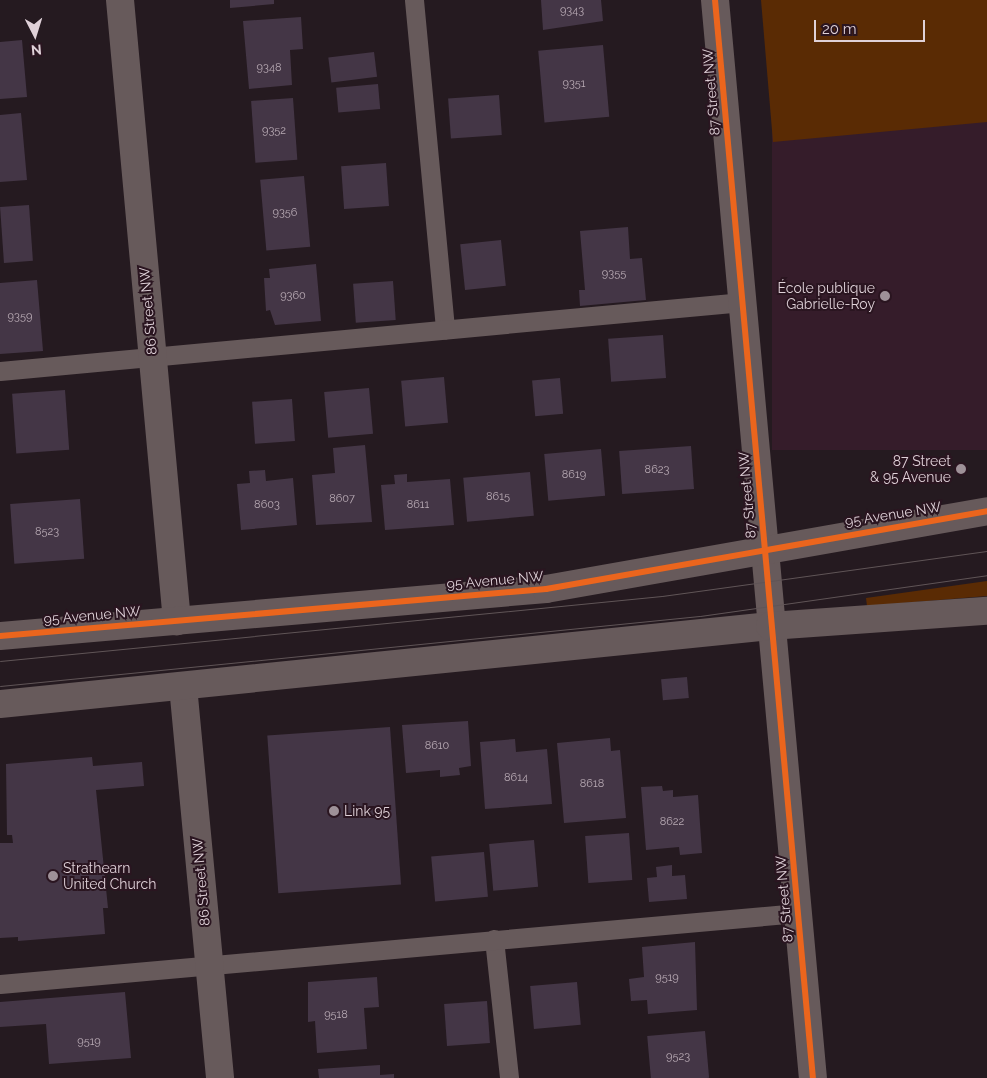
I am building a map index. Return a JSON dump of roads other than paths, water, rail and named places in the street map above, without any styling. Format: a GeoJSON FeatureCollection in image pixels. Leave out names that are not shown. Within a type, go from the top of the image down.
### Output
{"type":"FeatureCollection","features":[{"type":"Feature","properties":{"kind":"street","name":"86 Street NW"},"geometry":{"type":"LineString","coordinates":[[120,0],[177,621]]}},
{"type":"Feature","properties":{"kind":"street","name":"87 Street NW"},"geometry":{"type":"LineString","coordinates":[[715,0],[770,626],[813,1078]]}},
{"type":"Feature","properties":{"kind":"street","name":"95 Avenue NW"},"geometry":{"type":"LineString","coordinates":[[0,636],[546,589],[764,547],[987,511]]}},
{"type":"Feature","properties":{"kind":"street"},"geometry":{"type":"LineString","coordinates":[[0,704],[770,626],[987,611]]}},
{"type":"Feature","properties":{"kind":"street","name":"86 Street NW"},"geometry":{"type":"LineString","coordinates":[[183,686],[220,1078]]}},
{"type":"Feature","properties":{"kind":"lane"},"geometry":{"type":"LineString","coordinates":[[414,0],[445,330]]}},
{"type":"Feature","properties":{"kind":"lane"},"geometry":{"type":"LineString","coordinates":[[0,371],[742,302]]}},
{"type":"Feature","properties":{"kind":"lane"},"geometry":{"type":"LineString","coordinates":[[0,984],[798,913]]}},
{"type":"Feature","properties":{"kind":"lane"},"geometry":{"type":"LineString","coordinates":[[494,940],[509,1078]]}},
{"type":"Feature","properties":{"kind":"tram line"},"geometry":{"type":"LineString","coordinates":[[0,661],[662,596],[987,551]]}},
{"type":"Feature","properties":{"kind":"tram line"},"geometry":{"type":"LineString","coordinates":[[0,686],[700,616],[987,575]]}},
{"type":"Feature","properties":{"kind":"place","name":"École publique Gabrielle-Roy"},"geometry":{"type":"Point","coordinates":[885,296]}},
{"type":"Feature","properties":{"kind":"place","name":"87 Street & 95 Avenue"},"geometry":{"type":"Point","coordinates":[961,469]}},
{"type":"Feature","properties":{"kind":"place","name":"Link 95"},"geometry":{"type":"Point","coordinates":[334,811]}},
{"type":"Feature","properties":{"kind":"place","name":"Strathearn United Church"},"geometry":{"type":"Point","coordinates":[53,876]}}]}
